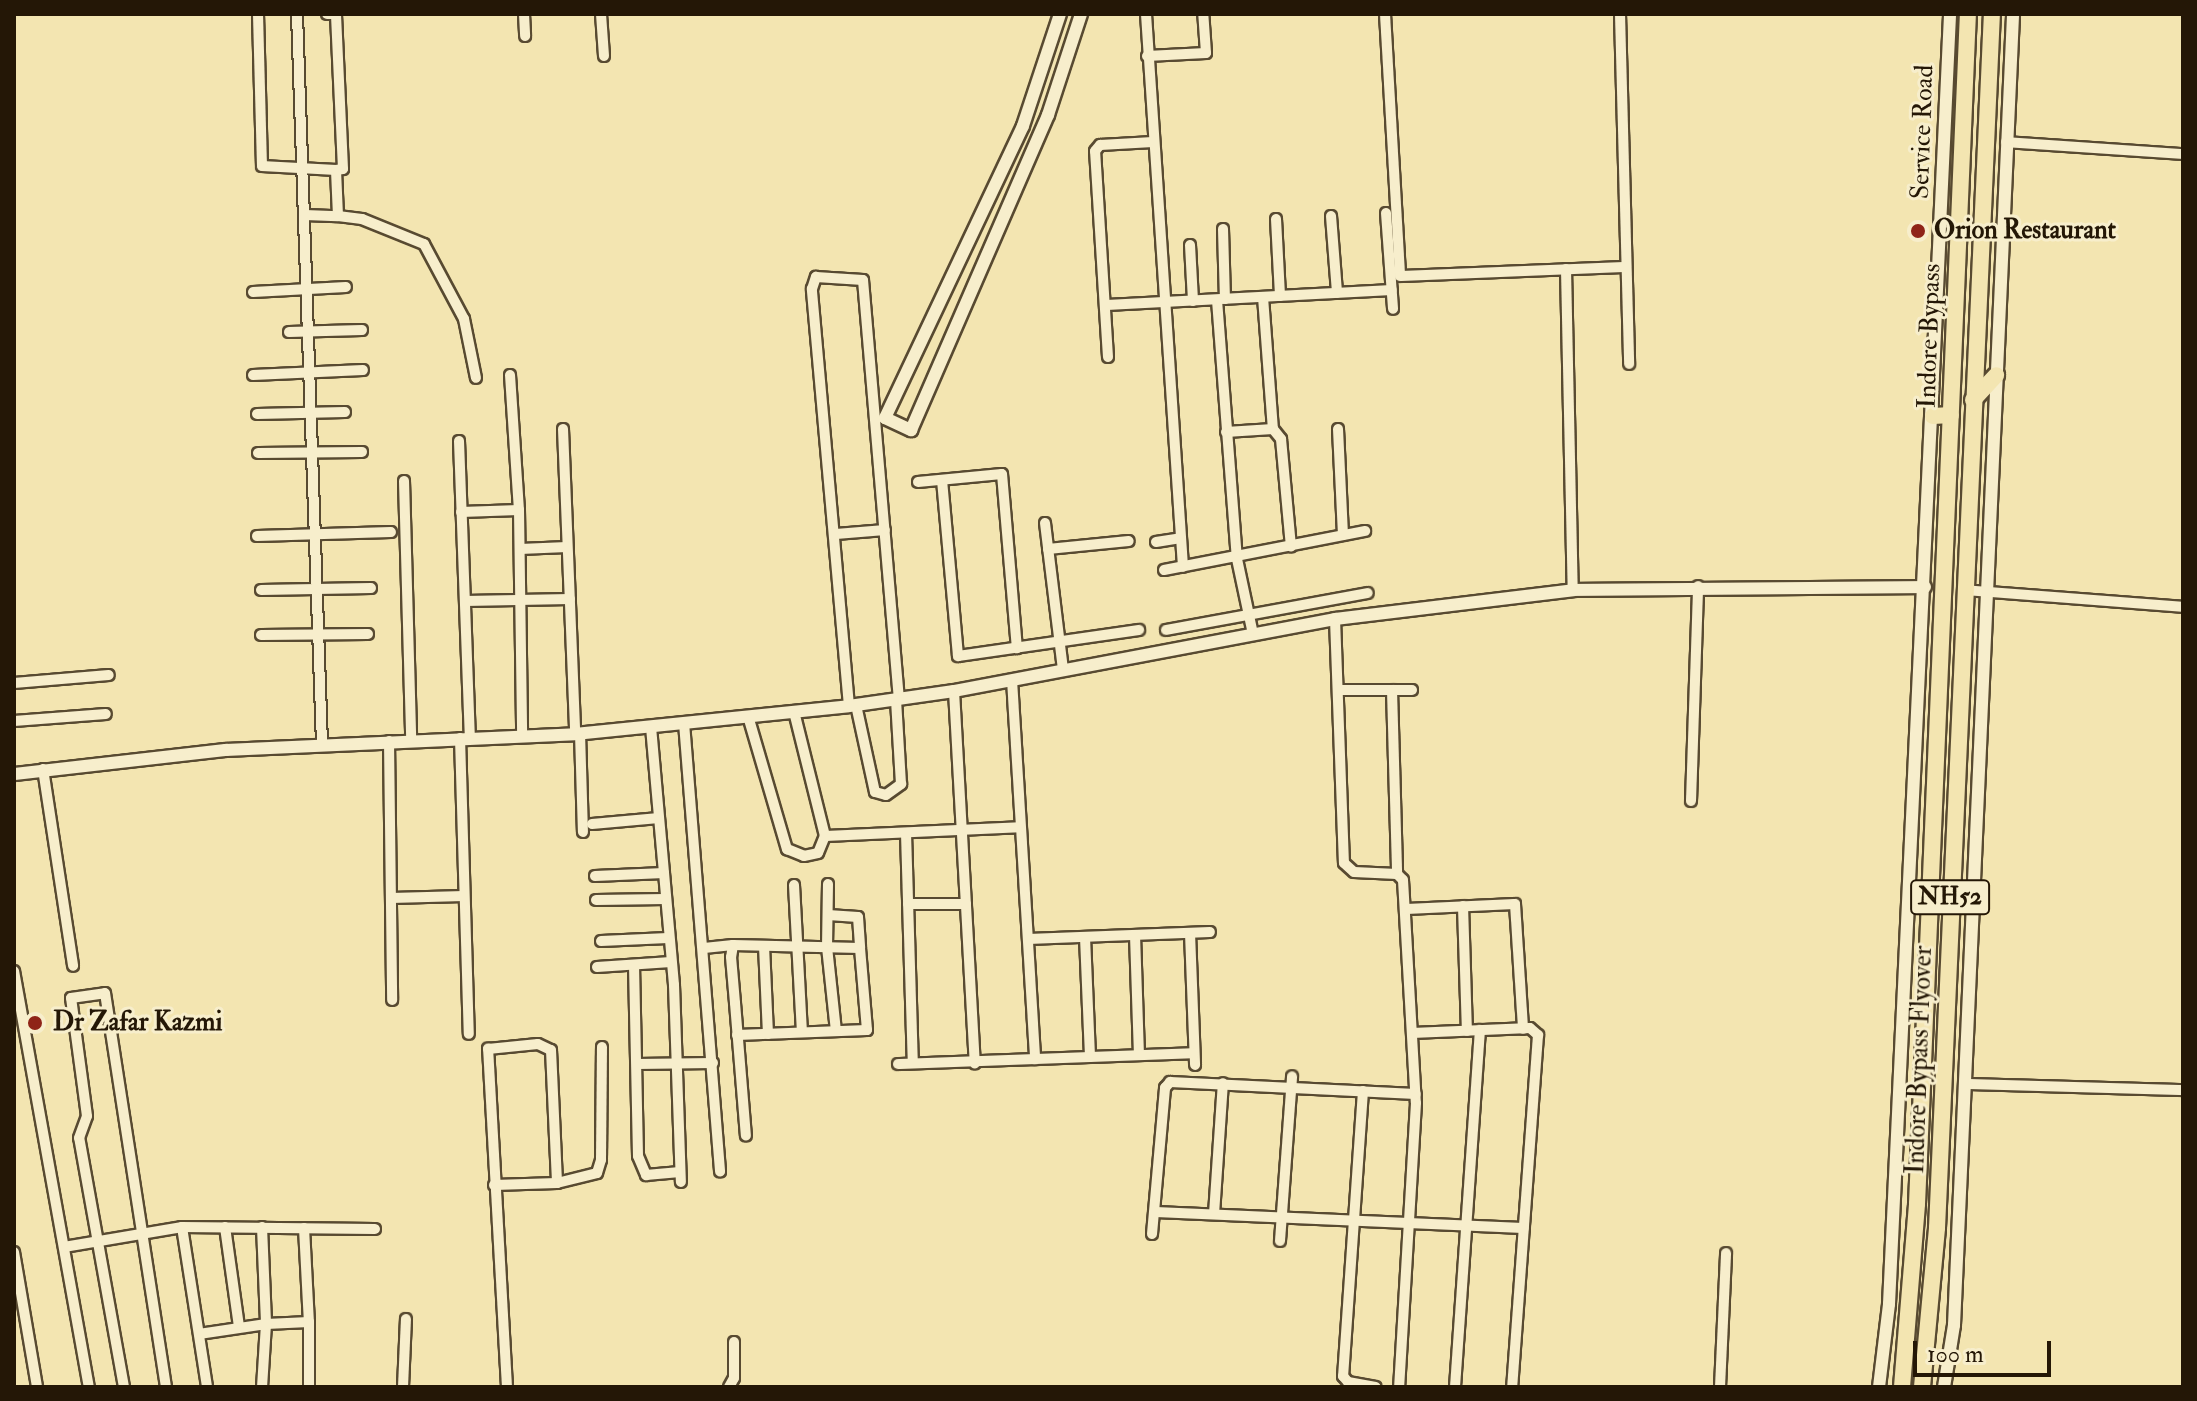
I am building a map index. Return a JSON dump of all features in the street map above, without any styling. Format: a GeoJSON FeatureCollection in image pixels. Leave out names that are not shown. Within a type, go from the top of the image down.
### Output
{"type":"FeatureCollection","features":[{"type":"Feature","properties":{"kind":"highway","name":"Indore Bypass"},"geometry":{"type":"LineString","coordinates":[[1942,612],[1968,14]]}},
{"type":"Feature","properties":{"kind":"highway","name":"Indore Bypass"},"geometry":{"type":"LineString","coordinates":[[1964,590],[1992,14]]}},
{"type":"Feature","properties":{"kind":"highway"},"geometry":{"type":"LineString","coordinates":[[1973,400],[1996,375]]}},
{"type":"Feature","properties":{"kind":"highway"},"geometry":{"type":"LineString","coordinates":[[1933,416],[1951,415]]}},
{"type":"Feature","properties":{"kind":"highway","name":"Indore Bypass Flyover"},"geometry":{"type":"LineString","coordinates":[[1922,1387],[1938,1205],[1964,590]]}},
{"type":"Feature","properties":{"kind":"highway","name":"Indore Bypass Flyover"},"geometry":{"type":"LineString","coordinates":[[1902,1387],[1917,1204],[1942,612]]}},
{"type":"Feature","properties":{"kind":"street"},"geometry":{"type":"LineString","coordinates":[[258,14],[262,166],[336,170],[343,169],[336,14],[327,14]]}},
{"type":"Feature","properties":{"kind":"street"},"geometry":{"type":"LineString","coordinates":[[297,14],[322,744]]}},
{"type":"Feature","properties":{"kind":"street"},"geometry":{"type":"LineString","coordinates":[[524,14],[525,36]]}},
{"type":"Feature","properties":{"kind":"street"},"geometry":{"type":"LineString","coordinates":[[601,14],[604,56]]}},
{"type":"Feature","properties":{"kind":"street"},"geometry":{"type":"LineString","coordinates":[[1060,14],[1023,126],[885,418],[911,430],[1048,115],[1081,14]]}},
{"type":"Feature","properties":{"kind":"street"},"geometry":{"type":"LineString","coordinates":[[1146,14],[1183,567]]}},
{"type":"Feature","properties":{"kind":"street"},"geometry":{"type":"LineString","coordinates":[[1147,56],[1206,53],[1203,14]]}},
{"type":"Feature","properties":{"kind":"street"},"geometry":{"type":"LineString","coordinates":[[1385,14],[1400,276],[1625,267]]}},
{"type":"Feature","properties":{"kind":"street"},"geometry":{"type":"LineString","coordinates":[[1620,14],[1629,364]]}},
{"type":"Feature","properties":{"kind":"street","name":"Service Road"},"geometry":{"type":"LineString","coordinates":[[1879,1387],[1889,1304],[1950,14]]}},
{"type":"Feature","properties":{"kind":"street"},"geometry":{"type":"LineString","coordinates":[[1944,1387],[1954,1325],[2013,14]]}},
{"type":"Feature","properties":{"kind":"street"},"geometry":{"type":"LineString","coordinates":[[1108,357],[1095,151],[1100,145],[1153,142]]}},
{"type":"Feature","properties":{"kind":"street"},"geometry":{"type":"LineString","coordinates":[[2006,142],[2183,154]]}},
{"type":"Feature","properties":{"kind":"street"},"geometry":{"type":"LineString","coordinates":[[336,170],[338,216]]}},
{"type":"Feature","properties":{"kind":"street"},"geometry":{"type":"LineString","coordinates":[[1386,213],[1393,309]]}},
{"type":"Feature","properties":{"kind":"street"},"geometry":{"type":"LineString","coordinates":[[305,215],[362,219],[424,244],[464,319],[476,378]]}},
{"type":"Feature","properties":{"kind":"street"},"geometry":{"type":"LineString","coordinates":[[1331,216],[1337,293]]}},
{"type":"Feature","properties":{"kind":"street"},"geometry":{"type":"LineString","coordinates":[[1276,219],[1280,296]]}},
{"type":"Feature","properties":{"kind":"street"},"geometry":{"type":"LineString","coordinates":[[1223,229],[1221,300],[1226,432],[1237,559],[1253,634]]}},
{"type":"Feature","properties":{"kind":"street"},"geometry":{"type":"LineString","coordinates":[[1190,245],[1193,301]]}},
{"type":"Feature","properties":{"kind":"street"},"geometry":{"type":"LineString","coordinates":[[1566,269],[1573,590]]}},
{"type":"Feature","properties":{"kind":"street"},"geometry":{"type":"LineString","coordinates":[[816,277],[863,280],[885,530],[901,784],[886,795],[875,792],[852,705],[812,289],[816,277]]}},
{"type":"Feature","properties":{"kind":"street"},"geometry":{"type":"LineString","coordinates":[[253,292],[307,292],[346,287]]}},
{"type":"Feature","properties":{"kind":"street"},"geometry":{"type":"LineString","coordinates":[[1107,305],[1392,290]]}},
{"type":"Feature","properties":{"kind":"street"},"geometry":{"type":"LineString","coordinates":[[1263,297],[1273,429],[1281,439],[1291,547]]}},
{"type":"Feature","properties":{"kind":"street"},"geometry":{"type":"LineString","coordinates":[[289,332],[362,330]]}},
{"type":"Feature","properties":{"kind":"street"},"geometry":{"type":"LineString","coordinates":[[253,375],[363,370]]}},
{"type":"Feature","properties":{"kind":"street"},"geometry":{"type":"LineString","coordinates":[[510,375],[519,510],[522,735]]}},
{"type":"Feature","properties":{"kind":"street"},"geometry":{"type":"LineString","coordinates":[[257,414],[345,412]]}},
{"type":"Feature","properties":{"kind":"street"},"geometry":{"type":"LineString","coordinates":[[563,429],[578,734],[587,828],[659,818]]}},
{"type":"Feature","properties":{"kind":"street"},"geometry":{"type":"LineString","coordinates":[[1226,432],[1273,429]]}},
{"type":"Feature","properties":{"kind":"street"},"geometry":{"type":"LineString","coordinates":[[1338,429],[1343,535]]}},
{"type":"Feature","properties":{"kind":"street"},"geometry":{"type":"LineString","coordinates":[[459,441],[465,601],[464,896],[469,1034]]}},
{"type":"Feature","properties":{"kind":"street"},"geometry":{"type":"LineString","coordinates":[[258,453],[362,452]]}},
{"type":"Feature","properties":{"kind":"street"},"geometry":{"type":"LineString","coordinates":[[918,482],[1002,474],[1017,648]]}},
{"type":"Feature","properties":{"kind":"street"},"geometry":{"type":"LineString","coordinates":[[942,480],[958,656],[1139,630]]}},
{"type":"Feature","properties":{"kind":"street"},"geometry":{"type":"LineString","coordinates":[[404,481],[411,739]]}},
{"type":"Feature","properties":{"kind":"street"},"geometry":{"type":"LineString","coordinates":[[461,512],[519,510]]}},
{"type":"Feature","properties":{"kind":"street"},"geometry":{"type":"LineString","coordinates":[[1045,523],[1063,669]]}},
{"type":"Feature","properties":{"kind":"street"},"geometry":{"type":"LineString","coordinates":[[836,534],[885,530]]}},
{"type":"Feature","properties":{"kind":"street"},"geometry":{"type":"LineString","coordinates":[[1164,570],[1237,559],[1365,531]]}},
{"type":"Feature","properties":{"kind":"street"},"geometry":{"type":"LineString","coordinates":[[257,536],[391,532]]}},
{"type":"Feature","properties":{"kind":"street"},"geometry":{"type":"LineString","coordinates":[[1156,542],[1181,538]]}},
{"type":"Feature","properties":{"kind":"street"},"geometry":{"type":"LineString","coordinates":[[1048,549],[1129,541]]}},
{"type":"Feature","properties":{"kind":"street"},"geometry":{"type":"LineString","coordinates":[[520,549],[567,547]]}},
{"type":"Feature","properties":{"kind":"street"},"geometry":{"type":"LineString","coordinates":[[1691,801],[1698,586]]}},
{"type":"Feature","properties":{"kind":"street"},"geometry":{"type":"LineString","coordinates":[[14,774],[322,744],[578,734],[794,712],[954,691],[1335,619],[1573,590],[1698,586],[1925,587]]}},
{"type":"Feature","properties":{"kind":"street"},"geometry":{"type":"LineString","coordinates":[[261,590],[371,588]]}},
{"type":"Feature","properties":{"kind":"street"},"geometry":{"type":"LineString","coordinates":[[1964,590],[2183,607]]}},
{"type":"Feature","properties":{"kind":"street"},"geometry":{"type":"LineString","coordinates":[[1166,630],[1368,593]]}},
{"type":"Feature","properties":{"kind":"street"},"geometry":{"type":"LineString","coordinates":[[465,601],[570,599]]}},
{"type":"Feature","properties":{"kind":"street"},"geometry":{"type":"LineString","coordinates":[[1335,619],[1344,863],[1362,874],[1397,874]]}},
{"type":"Feature","properties":{"kind":"street"},"geometry":{"type":"LineString","coordinates":[[261,635],[368,634]]}},
{"type":"Feature","properties":{"kind":"street"},"geometry":{"type":"LineString","coordinates":[[14,683],[109,675]]}},
{"type":"Feature","properties":{"kind":"street"},"geometry":{"type":"LineString","coordinates":[[1012,680],[1035,1059]]}},
{"type":"Feature","properties":{"kind":"street"},"geometry":{"type":"LineString","coordinates":[[1338,690],[1412,690]]}},
{"type":"Feature","properties":{"kind":"street"},"geometry":{"type":"LineString","coordinates":[[1392,690],[1397,874],[1403,880],[1406,909],[1416,1094],[1399,1387]]}},
{"type":"Feature","properties":{"kind":"street"},"geometry":{"type":"LineString","coordinates":[[954,691],[975,1063]]}},
{"type":"Feature","properties":{"kind":"street"},"geometry":{"type":"LineString","coordinates":[[748,716],[787,849],[804,856],[818,853],[825,836],[794,712]]}},
{"type":"Feature","properties":{"kind":"street"},"geometry":{"type":"LineString","coordinates":[[14,721],[106,714]]}},
{"type":"Feature","properties":{"kind":"street"},"geometry":{"type":"LineString","coordinates":[[684,723],[720,1172]]}},
{"type":"Feature","properties":{"kind":"street"},"geometry":{"type":"LineString","coordinates":[[634,965],[643,1172],[654,1177],[680,1177],[671,962],[651,727]]}},
{"type":"Feature","properties":{"kind":"street"},"geometry":{"type":"LineString","coordinates":[[389,741],[392,1000]]}},
{"type":"Feature","properties":{"kind":"street"},"geometry":{"type":"LineString","coordinates":[[43,769],[73,966]]}},
{"type":"Feature","properties":{"kind":"street"},"geometry":{"type":"LineString","coordinates":[[825,836],[961,827],[1020,827]]}},
{"type":"Feature","properties":{"kind":"street"},"geometry":{"type":"LineString","coordinates":[[906,833],[913,1063]]}},
{"type":"Feature","properties":{"kind":"street"},"geometry":{"type":"LineString","coordinates":[[595,876],[664,873]]}},
{"type":"Feature","properties":{"kind":"street"},"geometry":{"type":"LineString","coordinates":[[828,884],[827,947],[836,1031]]}},
{"type":"Feature","properties":{"kind":"street"},"geometry":{"type":"LineString","coordinates":[[794,885],[802,1032]]}},
{"type":"Feature","properties":{"kind":"street"},"geometry":{"type":"LineString","coordinates":[[391,898],[464,896]]}},
{"type":"Feature","properties":{"kind":"street"},"geometry":{"type":"LineString","coordinates":[[596,900],[665,899]]}},
{"type":"Feature","properties":{"kind":"street"},"geometry":{"type":"LineString","coordinates":[[1406,909],[1510,903],[1518,909],[1523,1029]]}},
{"type":"Feature","properties":{"kind":"street"},"geometry":{"type":"LineString","coordinates":[[908,904],[966,904]]}},
{"type":"Feature","properties":{"kind":"street"},"geometry":{"type":"LineString","coordinates":[[1463,906],[1467,1031]]}},
{"type":"Feature","properties":{"kind":"street"},"geometry":{"type":"LineString","coordinates":[[737,1035],[867,1030],[858,917],[828,915]]}},
{"type":"Feature","properties":{"kind":"street"},"geometry":{"type":"LineString","coordinates":[[1028,939],[1210,932]]}},
{"type":"Feature","properties":{"kind":"street"},"geometry":{"type":"LineString","coordinates":[[898,1064],[1139,1055],[1195,1059],[1190,933]]}},
{"type":"Feature","properties":{"kind":"street"},"geometry":{"type":"LineString","coordinates":[[1135,935],[1139,1055]]}},
{"type":"Feature","properties":{"kind":"street"},"geometry":{"type":"LineString","coordinates":[[1085,937],[1090,1057]]}},
{"type":"Feature","properties":{"kind":"street"},"geometry":{"type":"LineString","coordinates":[[601,941],[668,938]]}},
{"type":"Feature","properties":{"kind":"street"},"geometry":{"type":"LineString","coordinates":[[704,948],[733,945],[860,948]]}},
{"type":"Feature","properties":{"kind":"street"},"geometry":{"type":"LineString","coordinates":[[733,945],[746,1136]]}},
{"type":"Feature","properties":{"kind":"street"},"geometry":{"type":"LineString","coordinates":[[764,946],[768,1034]]}},
{"type":"Feature","properties":{"kind":"street"},"geometry":{"type":"LineString","coordinates":[[597,967],[671,962]]}},
{"type":"Feature","properties":{"kind":"street"},"geometry":{"type":"LineString","coordinates":[[14,971],[89,1387]]}},
{"type":"Feature","properties":{"kind":"street"},"geometry":{"type":"LineString","coordinates":[[124,1387],[79,1138],[87,1116],[71,998],[105,993],[166,1387]]}},
{"type":"Feature","properties":{"kind":"street"},"geometry":{"type":"LineString","coordinates":[[1412,1033],[1523,1029],[1538,1035],[1512,1387]]}},
{"type":"Feature","properties":{"kind":"street"},"geometry":{"type":"LineString","coordinates":[[1455,1387],[1480,1030]]}},
{"type":"Feature","properties":{"kind":"street"},"geometry":{"type":"LineString","coordinates":[[507,1387],[486,1052],[538,1044],[551,1050],[557,1183]]}},
{"type":"Feature","properties":{"kind":"street"},"geometry":{"type":"LineString","coordinates":[[494,1185],[557,1183],[585,1179],[597,1173],[601,1160],[602,1047]]}},
{"type":"Feature","properties":{"kind":"street"},"geometry":{"type":"LineString","coordinates":[[637,1064],[713,1063]]}},
{"type":"Feature","properties":{"kind":"street"},"geometry":{"type":"LineString","coordinates":[[1152,1234],[1165,1088],[1176,1080],[1223,1083],[1292,1081],[1363,1091],[1416,1094]]}},
{"type":"Feature","properties":{"kind":"street"},"geometry":{"type":"LineString","coordinates":[[1280,1241],[1292,1081]]}},
{"type":"Feature","properties":{"kind":"street"},"geometry":{"type":"LineString","coordinates":[[1214,1214],[1223,1083]]}},
{"type":"Feature","properties":{"kind":"street"},"geometry":{"type":"LineString","coordinates":[[1965,1084],[2183,1090]]}},
{"type":"Feature","properties":{"kind":"street"},"geometry":{"type":"LineString","coordinates":[[1363,1091],[1343,1376],[1348,1382],[1376,1387]]}},
{"type":"Feature","properties":{"kind":"street"},"geometry":{"type":"LineString","coordinates":[[1155,1212],[1408,1220],[1524,1228]]}},
{"type":"Feature","properties":{"kind":"street"},"geometry":{"type":"LineString","coordinates":[[64,1247],[182,1227],[375,1229]]}},
{"type":"Feature","properties":{"kind":"street"},"geometry":{"type":"LineString","coordinates":[[182,1227],[207,1387]]}},
{"type":"Feature","properties":{"kind":"street"},"geometry":{"type":"LineString","coordinates":[[225,1227],[239,1327]]}},
{"type":"Feature","properties":{"kind":"street"},"geometry":{"type":"LineString","coordinates":[[262,1227],[266,1324],[262,1387]]}},
{"type":"Feature","properties":{"kind":"street"},"geometry":{"type":"LineString","coordinates":[[304,1228],[309,1387]]}},
{"type":"Feature","properties":{"kind":"street"},"geometry":{"type":"LineString","coordinates":[[14,1252],[37,1387]]}},
{"type":"Feature","properties":{"kind":"street"},"geometry":{"type":"LineString","coordinates":[[1720,1387],[1726,1253]]}},
{"type":"Feature","properties":{"kind":"street"},"geometry":{"type":"LineString","coordinates":[[403,1387],[406,1319]]}},
{"type":"Feature","properties":{"kind":"street"},"geometry":{"type":"LineString","coordinates":[[199,1334],[266,1324],[309,1322]]}},
{"type":"Feature","properties":{"kind":"street"},"geometry":{"type":"LineString","coordinates":[[730,1387],[734,1342]]}},
{"type":"Feature","properties":{"kind":"place","name":"Orion Restaurant"},"geometry":{"type":"Point","coordinates":[1918,231]}},
{"type":"Feature","properties":{"kind":"place","name":"Dr Zafar Kazmi"},"geometry":{"type":"Point","coordinates":[35,1023]}}]}
